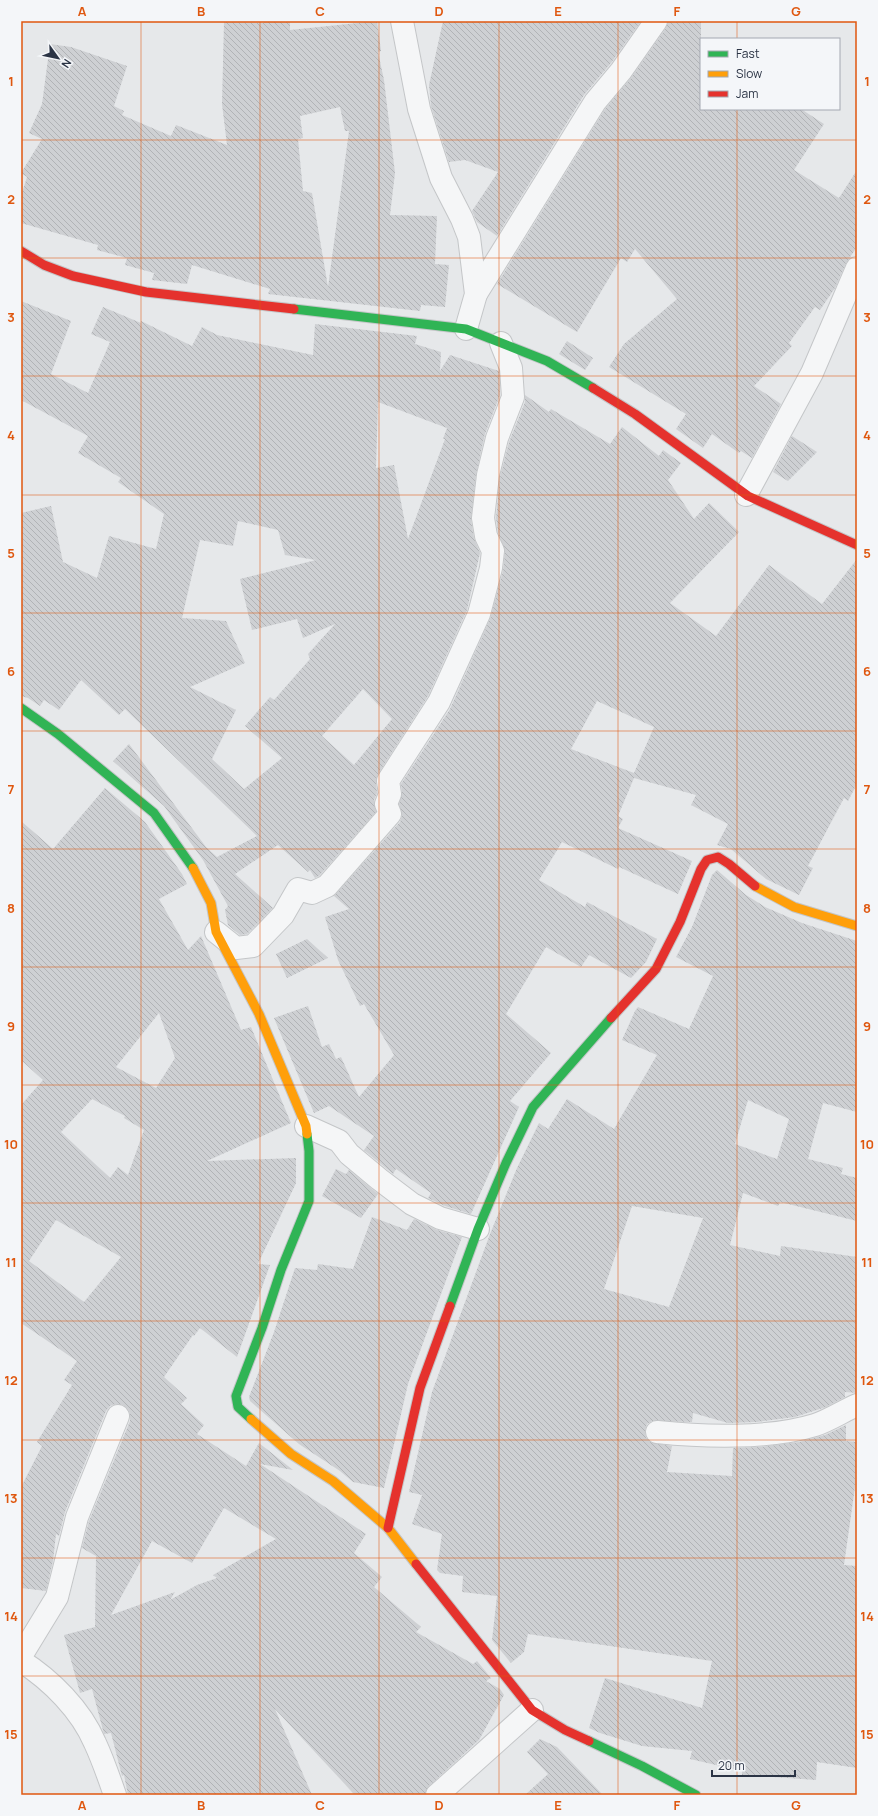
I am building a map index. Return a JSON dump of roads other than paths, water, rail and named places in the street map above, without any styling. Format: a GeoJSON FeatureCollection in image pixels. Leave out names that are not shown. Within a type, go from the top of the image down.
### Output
{"type":"FeatureCollection","features":[{"type":"Feature","properties":{"kind":"street"},"geometry":{"type":"LineString","coordinates":[[402,21],[419,109],[442,178],[469,237],[476,294]]}},
{"type":"Feature","properties":{"kind":"street"},"geometry":{"type":"LineString","coordinates":[[466,329],[476,294],[596,102],[621,71],[656,21]]}},
{"type":"Feature","properties":{"kind":"street"},"geometry":{"type":"LineString","coordinates":[[21,251],[44,265],[73,276],[146,292],[466,329],[547,361],[635,414],[746,495],[857,545]]}},
{"type":"Feature","properties":{"kind":"street"},"geometry":{"type":"LineString","coordinates":[[746,495],[812,373],[857,268]]}},
{"type":"Feature","properties":{"kind":"street"},"geometry":{"type":"LineString","coordinates":[[216,932],[236,948],[253,946],[283,915],[298,889],[312,893],[327,886],[390,814],[386,804],[390,794],[388,781],[440,702],[479,614],[491,568],[493,551],[486,536],[483,518],[488,475],[497,438],[513,397],[511,368],[501,343]]}},
{"type":"Feature","properties":{"kind":"street"},"geometry":{"type":"LineString","coordinates":[[21,708],[100,766],[154,814],[193,867],[211,903],[216,932],[259,1014],[306,1126],[309,1151],[309,1201],[280,1270],[262,1328],[236,1396],[238,1407],[291,1454],[333,1481],[388,1528],[532,1710],[565,1730],[642,1766],[696,1795]]}},
{"type":"Feature","properties":{"kind":"street"},"geometry":{"type":"LineString","coordinates":[[388,1528],[420,1388],[478,1230],[506,1163],[533,1107],[574,1059],[656,970],[680,922],[700,869],[707,860],[718,857],[730,862],[758,888],[799,910],[857,926]]}},
{"type":"Feature","properties":{"kind":"street"},"geometry":{"type":"LineString","coordinates":[[306,1126],[339,1141],[349,1154],[412,1204],[440,1218],[478,1230]]}},
{"type":"Feature","properties":{"kind":"street"},"geometry":{"type":"LineString","coordinates":[[657,1432],[698,1437],[754,1434],[787,1430],[816,1425],[857,1405]]}},
{"type":"Feature","properties":{"kind":"street"},"geometry":{"type":"LineString","coordinates":[[21,1656],[57,1598],[77,1517],[118,1416]]}},
{"type":"Feature","properties":{"kind":"street"},"geometry":{"type":"LineString","coordinates":[[21,1661],[34,1669],[70,1703],[95,1741],[115,1795]]}},
{"type":"Feature","properties":{"kind":"street"},"geometry":{"type":"LineString","coordinates":[[436,1795],[532,1710]]}}]}
